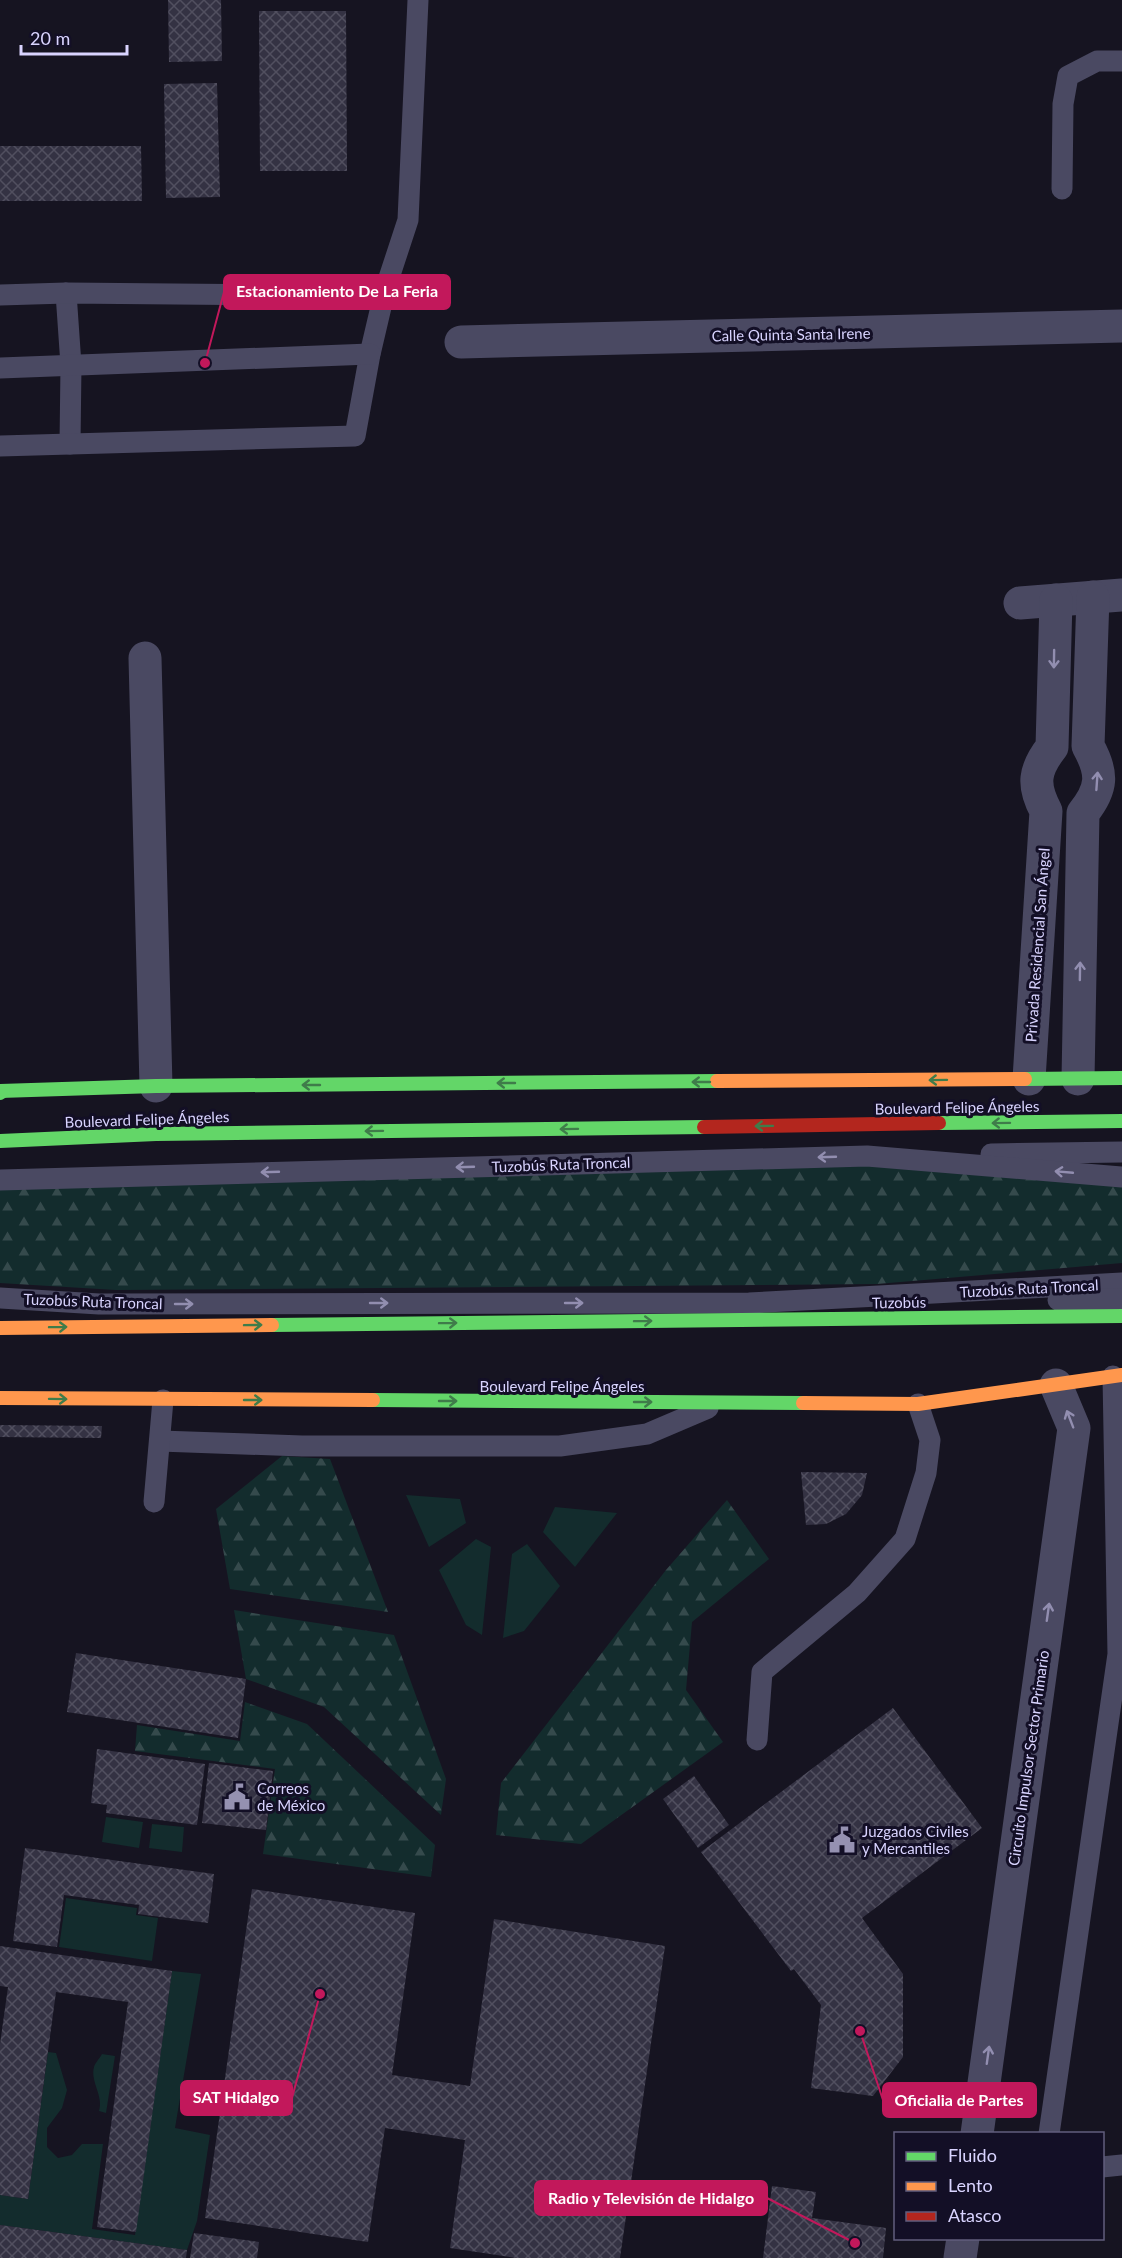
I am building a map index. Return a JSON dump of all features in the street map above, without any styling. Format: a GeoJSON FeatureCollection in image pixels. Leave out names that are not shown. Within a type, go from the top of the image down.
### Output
{"type":"FeatureCollection","features":[{"type":"Feature","properties":{"kind":"main road","name":"Boulevard Felipe Ángeles"},"geometry":{"type":"LineString","coordinates":[[1,1091],[156,1086],[1122,1078]]}},
{"type":"Feature","properties":{"kind":"main road","name":"Boulevard Felipe Ángeles"},"geometry":{"type":"LineString","coordinates":[[0,1141],[156,1134],[1122,1122]]}},
{"type":"Feature","properties":{"kind":"main road"},"geometry":{"type":"LineString","coordinates":[[0,1328],[1122,1316]]}},
{"type":"Feature","properties":{"kind":"main road","name":"Boulevard Felipe Ángeles"},"geometry":{"type":"LineString","coordinates":[[0,1398],[918,1404],[1117,1376]]}},
{"type":"Feature","properties":{"kind":"street","name":"Calle Quinta Santa Irene"},"geometry":{"type":"LineString","coordinates":[[460,342],[1122,326]]}},
{"type":"Feature","properties":{"kind":"street"},"geometry":{"type":"LineString","coordinates":[[1020,603],[1108,596],[1088,746],[1097,762],[1100,781],[1094,799],[1083,813],[1078,1079]]}},
{"type":"Feature","properties":{"kind":"street","name":"Privada Residencial San Ángel"},"geometry":{"type":"LineString","coordinates":[[1029,1079],[1046,811],[1038,795],[1036,778],[1041,761],[1052,747],[1056,600]]}},
{"type":"Feature","properties":{"kind":"street"},"geometry":{"type":"LineString","coordinates":[[145,658],[156,1086]]}},
{"type":"Feature","properties":{"kind":"street"},"geometry":{"type":"LineString","coordinates":[[1052,747],[1088,746]]}},
{"type":"Feature","properties":{"kind":"street"},"geometry":{"type":"LineString","coordinates":[[1046,811],[1083,813]]}},
{"type":"Feature","properties":{"kind":"street","name":"Circuito Impulsor Sector Primario"},"geometry":{"type":"LineString","coordinates":[[977,2132],[1074,1428],[1056,1385]]}},
{"type":"Feature","properties":{"kind":"street"},"geometry":{"type":"LineString","coordinates":[[960,2258],[963,2240]]}},
{"type":"Feature","properties":{"kind":"lane"},"geometry":{"type":"LineString","coordinates":[[0,446],[355,436],[370,354],[385,290],[408,220],[418,0]]}},
{"type":"Feature","properties":{"kind":"lane"},"geometry":{"type":"LineString","coordinates":[[1062,189],[1063,104],[1068,76],[1096,61],[1122,61]]}},
{"type":"Feature","properties":{"kind":"lane"},"geometry":{"type":"LineString","coordinates":[[0,294],[292,295],[385,290]]}},
{"type":"Feature","properties":{"kind":"lane"},"geometry":{"type":"LineString","coordinates":[[66,293],[71,365],[70,444]]}},
{"type":"Feature","properties":{"kind":"lane"},"geometry":{"type":"LineString","coordinates":[[0,368],[370,354]]}},
{"type":"Feature","properties":{"kind":"lane"},"geometry":{"type":"LineString","coordinates":[[867,1156],[1122,1152]]}},
{"type":"Feature","properties":{"kind":"lane","name":"Tuzobús Ruta Troncal"},"geometry":{"type":"LineString","coordinates":[[0,1180],[867,1156],[1122,1177]]}},
{"type":"Feature","properties":{"kind":"lane","name":"Tuzobús Ruta Troncal"},"geometry":{"type":"LineString","coordinates":[[0,1298],[99,1304],[749,1303],[1122,1283]]}},
{"type":"Feature","properties":{"kind":"lane","name":"Tuzobús"},"geometry":{"type":"LineString","coordinates":[[749,1303],[1122,1299]]}},
{"type":"Feature","properties":{"kind":"lane"},"geometry":{"type":"LineString","coordinates":[[1049,2132],[1120,1657],[1117,1376]]}},
{"type":"Feature","properties":{"kind":"lane"},"geometry":{"type":"LineString","coordinates":[[154,1502],[163,1400]]}},
{"type":"Feature","properties":{"kind":"lane"},"geometry":{"type":"LineString","coordinates":[[159,1441],[302,1446],[561,1446],[647,1434],[719,1403]]}},
{"type":"Feature","properties":{"kind":"lane"},"geometry":{"type":"LineString","coordinates":[[757,1740],[762,1672],[857,1593],[905,1539],[926,1473],[930,1440],[918,1404]]}},
{"type":"Feature","properties":{"kind":"lane"},"geometry":{"type":"LineString","coordinates":[[1104,2167],[1122,2165]]}},
{"type":"Feature","properties":{"kind":"green space"},"geometry":{"type":"Polygon","coordinates":[[[868,1163],[1122,1184],[1122,1263],[877,1284],[116,1290],[0,1283],[0,1187],[868,1163]]]}},
{"type":"Feature","properties":{"kind":"green space"},"geometry":{"type":"Polygon","coordinates":[[[282,1456],[330,1459],[388,1612],[230,1589],[216,1509],[282,1456]]]}},
{"type":"Feature","properties":{"kind":"green space"},"geometry":{"type":"Polygon","coordinates":[[[406,1495],[460,1499],[466,1523],[429,1547],[406,1495]]]}},
{"type":"Feature","properties":{"kind":"green space"},"geometry":{"type":"Polygon","coordinates":[[[727,1500],[769,1559],[692,1622],[686,1690],[723,1742],[581,1844],[496,1835],[501,1783],[666,1570],[727,1500]]]}},
{"type":"Feature","properties":{"kind":"green space"},"geometry":{"type":"Polygon","coordinates":[[[555,1507],[617,1513],[575,1567],[543,1532],[555,1507]]]}},
{"type":"Feature","properties":{"kind":"green space"},"geometry":{"type":"Polygon","coordinates":[[[476,1539],[491,1547],[482,1635],[466,1625],[439,1570],[476,1539]]]}},
{"type":"Feature","properties":{"kind":"green space"},"geometry":{"type":"Polygon","coordinates":[[[527,1544],[560,1586],[524,1631],[503,1638],[512,1554],[527,1544]]]}},
{"type":"Feature","properties":{"kind":"green space"},"geometry":{"type":"Polygon","coordinates":[[[234,1610],[394,1635],[446,1779],[441,1815],[324,1707],[246,1679],[234,1610]]]}},
{"type":"Feature","properties":{"kind":"green space"},"geometry":{"type":"Polygon","coordinates":[[[245,1702],[307,1724],[435,1845],[431,1877],[263,1854],[275,1769],[135,1751],[137,1725],[240,1741],[245,1702]]]}},
{"type":"Feature","properties":{"kind":"green space"},"geometry":{"type":"Polygon","coordinates":[[[106,1817],[143,1822],[139,1848],[102,1842],[106,1817]]]}},
{"type":"Feature","properties":{"kind":"green space"},"geometry":{"type":"Polygon","coordinates":[[[152,1824],[184,1827],[182,1852],[149,1848],[152,1824]]]}},
{"type":"Feature","properties":{"kind":"green space"},"geometry":{"type":"Polygon","coordinates":[[[66,1898],[137,1908],[136,1915],[158,1918],[152,1961],[59,1947],[66,1898]]]}},
{"type":"Feature","properties":{"kind":"green space"},"geometry":{"type":"Polygon","coordinates":[[[172,1971],[201,1974],[175,2128],[210,2135],[197,2221],[187,2250],[0,2225],[0,2195],[28,2199],[48,2052],[56,2053],[67,2090],[62,2108],[47,2128],[47,2147],[58,2158],[72,2155],[82,2144],[103,2144],[92,2229],[135,2235],[172,1971]]]}},
{"type":"Feature","properties":{"kind":"green space"},"geometry":{"type":"Polygon","coordinates":[[[102,2054],[115,2056],[106,2113],[99,2111],[100,2100],[93,2073],[102,2054]]]}},
{"type":"Feature","properties":{"kind":"building"},"geometry":{"type":"Polygon","coordinates":[[[168,0],[221,0],[222,61],[169,62],[168,0]]]}},
{"type":"Feature","properties":{"kind":"building"},"geometry":{"type":"Polygon","coordinates":[[[259,11],[346,11],[347,171],[260,171],[259,11]]]}},
{"type":"Feature","properties":{"kind":"building"},"geometry":{"type":"Polygon","coordinates":[[[217,83],[220,197],[166,198],[164,84],[217,83]]]}},
{"type":"Feature","properties":{"kind":"building"},"geometry":{"type":"Polygon","coordinates":[[[0,146],[141,146],[142,201],[0,201],[0,146]]]}},
{"type":"Feature","properties":{"kind":"building"},"geometry":{"type":"Polygon","coordinates":[[[0,1425],[102,1426],[101,1438],[0,1437],[0,1425]]]}},
{"type":"Feature","properties":{"kind":"building"},"geometry":{"type":"Polygon","coordinates":[[[801,1472],[867,1473],[862,1495],[846,1514],[826,1524],[806,1525],[801,1472]]]}},
{"type":"Feature","properties":{"kind":"building"},"geometry":{"type":"Polygon","coordinates":[[[76,1653],[246,1679],[238,1738],[67,1712],[76,1653]]]}},
{"type":"Feature","properties":{"kind":"building","name":"Juzgados Civiles y Mercantiles"},"geometry":{"type":"Polygon","coordinates":[[[893,1708],[982,1828],[862,1918],[903,1974],[903,2057],[873,2096],[811,2088],[821,2005],[794,1969],[791,1971],[701,1852],[893,1708]]]}},
{"type":"Feature","properties":{"kind":"building"},"geometry":{"type":"Polygon","coordinates":[[[97,1749],[205,1764],[197,1825],[106,1813],[107,1805],[91,1803],[97,1749]]]}},
{"type":"Feature","properties":{"kind":"building","name":"Correos de México"},"geometry":{"type":"Polygon","coordinates":[[[209,1763],[273,1771],[266,1830],[202,1823],[209,1763]]]}},
{"type":"Feature","properties":{"kind":"building"},"geometry":{"type":"Polygon","coordinates":[[[694,1776],[729,1825],[698,1848],[663,1799],[694,1776]]]}},
{"type":"Feature","properties":{"kind":"building"},"geometry":{"type":"Polygon","coordinates":[[[25,1848],[214,1874],[208,1923],[138,1914],[139,1905],[64,1895],[57,1947],[13,1941],[25,1848]]]}},
{"type":"Feature","properties":{"kind":"building"},"geometry":{"type":"Polygon","coordinates":[[[252,1889],[415,1913],[392,2075],[470,2086],[494,1919],[665,1946],[620,2258],[516,2258],[450,2248],[465,2140],[385,2128],[368,2242],[205,2218],[252,1889]]]}},
{"type":"Feature","properties":{"kind":"building"},"geometry":{"type":"Polygon","coordinates":[[[0,1946],[172,1971],[136,2232],[97,2227],[128,2002],[56,1992],[28,2199],[0,2195],[0,2044],[8,1987],[0,1986],[0,1946]]]}},
{"type":"Feature","properties":{"kind":"building"},"geometry":{"type":"Polygon","coordinates":[[[772,2186],[816,2192],[812,2218],[886,2228],[883,2258],[763,2258],[772,2186]]]}},
{"type":"Feature","properties":{"kind":"building"},"geometry":{"type":"Polygon","coordinates":[[[0,2225],[187,2250],[186,2258],[0,2258],[0,2225]]]}},
{"type":"Feature","properties":{"kind":"building"},"geometry":{"type":"Polygon","coordinates":[[[194,2233],[259,2242],[257,2258],[190,2258],[194,2233]]]}},
{"type":"Feature","properties":{"kind":"traffic: fast"},"geometry":{"type":"LineString","coordinates":[[1025,1079],[1122,1078]]}},
{"type":"Feature","properties":{"kind":"traffic: fast"},"geometry":{"type":"LineString","coordinates":[[0,1091],[156,1086],[717,1081]]}},
{"type":"Feature","properties":{"kind":"traffic: fast"},"geometry":{"type":"LineString","coordinates":[[939,1123],[1122,1121]]}},
{"type":"Feature","properties":{"kind":"traffic: fast"},"geometry":{"type":"LineString","coordinates":[[0,1141],[156,1134],[704,1127]]}},
{"type":"Feature","properties":{"kind":"traffic: fast"},"geometry":{"type":"LineString","coordinates":[[272,1325],[1122,1316]]}},
{"type":"Feature","properties":{"kind":"traffic: fast"},"geometry":{"type":"LineString","coordinates":[[373,1400],[803,1403]]}},
{"type":"Feature","properties":{"kind":"traffic: slow"},"geometry":{"type":"LineString","coordinates":[[717,1081],[1025,1079]]}},
{"type":"Feature","properties":{"kind":"traffic: slow"},"geometry":{"type":"LineString","coordinates":[[0,1328],[272,1325]]}},
{"type":"Feature","properties":{"kind":"traffic: slow"},"geometry":{"type":"LineString","coordinates":[[803,1403],[918,1404],[1122,1375]]}},
{"type":"Feature","properties":{"kind":"traffic: slow"},"geometry":{"type":"LineString","coordinates":[[0,1398],[373,1400]]}},
{"type":"Feature","properties":{"kind":"traffic: jam"},"geometry":{"type":"LineString","coordinates":[[704,1127],[939,1123]]}},
{"type":"Feature","properties":{"kind":"place","name":"Estacionamiento De La Feria"},"geometry":{"type":"Point","coordinates":[205,363]}},
{"type":"Feature","properties":{"kind":"place","name":"Correos de México"},"geometry":{"type":"Point","coordinates":[237,1797]}},
{"type":"Feature","properties":{"kind":"place","name":"Juzgados Civiles y Mercantiles"},"geometry":{"type":"Point","coordinates":[842,1840]}},
{"type":"Feature","properties":{"kind":"place","name":"SAT Hidalgo"},"geometry":{"type":"Point","coordinates":[320,1994]}},
{"type":"Feature","properties":{"kind":"place","name":"Oficialia de Partes"},"geometry":{"type":"Point","coordinates":[860,2031]}},
{"type":"Feature","properties":{"kind":"place","name":"Radio y Televisión de Hidalgo"},"geometry":{"type":"Point","coordinates":[855,2243]}}]}
